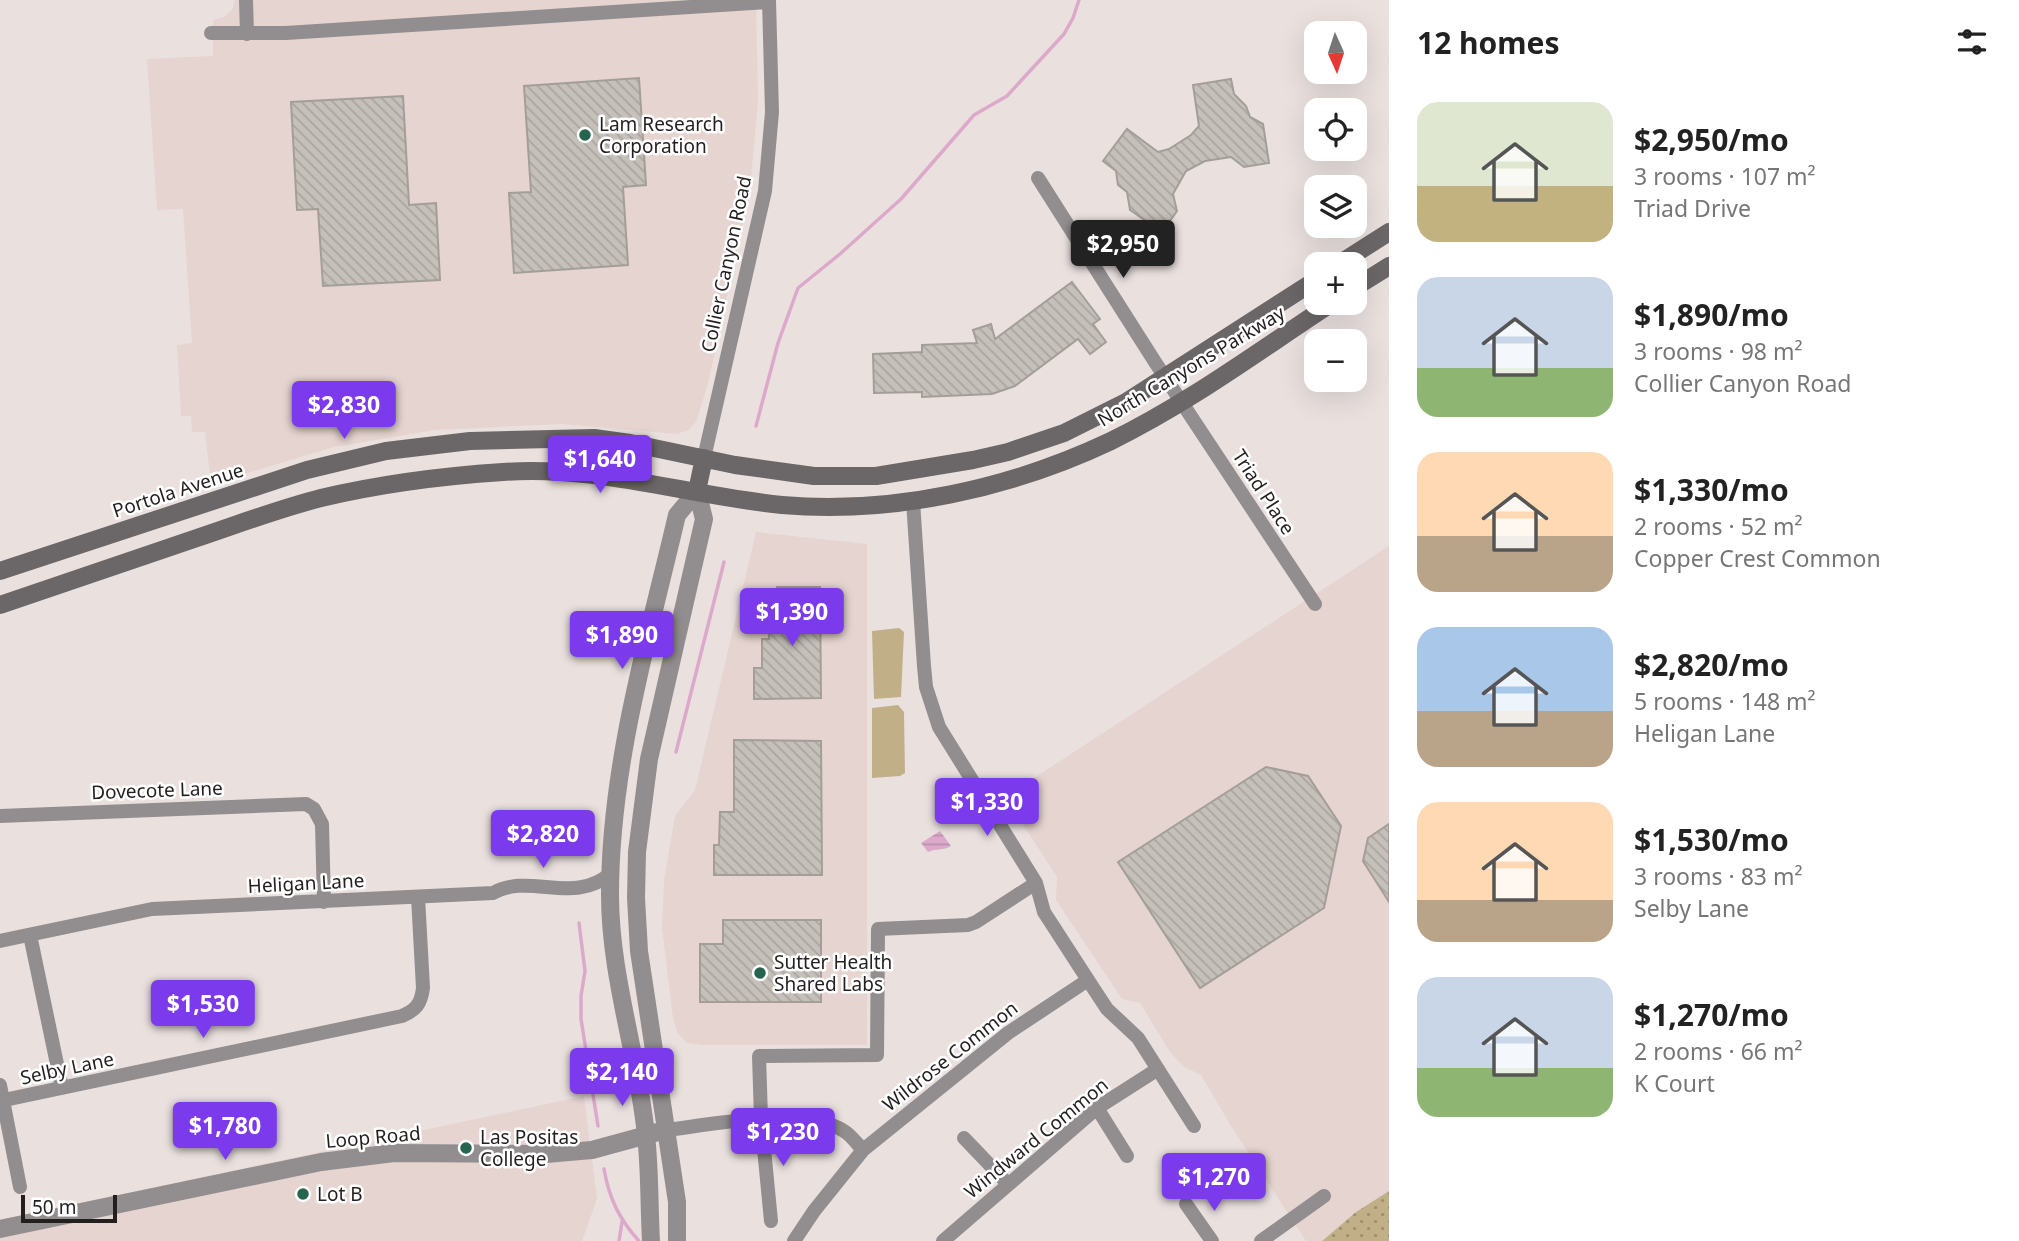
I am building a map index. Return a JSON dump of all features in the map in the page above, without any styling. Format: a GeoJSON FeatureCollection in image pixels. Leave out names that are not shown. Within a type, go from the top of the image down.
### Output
{"type":"FeatureCollection","features":[{"type":"Feature","properties":{"kind":"main road"},"geometry":{"type":"LineString","coordinates":[[1358,252],[1389,232]]}},
{"type":"Feature","properties":{"kind":"main road"},"geometry":{"type":"LineString","coordinates":[[1367,280],[1389,266]]}},
{"type":"Feature","properties":{"kind":"main road","name":"North Canyons Parkway"},"geometry":{"type":"LineString","coordinates":[[704,458],[814,476],[876,476],[911,472],[1008,452],[1064,433],[1126,402],[1304,288]]}},
{"type":"Feature","properties":{"kind":"main road","name":"North Canyons Parkway"},"geometry":{"type":"LineString","coordinates":[[697,491],[733,499],[845,508],[914,501],[1013,478],[1073,457],[1111,440],[1181,401],[1314,315]]}},
{"type":"Feature","properties":{"kind":"main road","name":"Portola Avenue"},"geometry":{"type":"LineString","coordinates":[[0,571],[271,481],[386,451],[470,441],[594,438],[704,458]]}},
{"type":"Feature","properties":{"kind":"main road","name":"Collier Canyon Road"},"geometry":{"type":"LineString","coordinates":[[697,491],[704,458]]}},
{"type":"Feature","properties":{"kind":"main road"},"geometry":{"type":"LineString","coordinates":[[0,605],[278,511],[317,499],[379,487],[506,471],[621,478],[697,491]]}},
{"type":"Feature","properties":{"kind":"street"},"geometry":{"type":"LineString","coordinates":[[246,0],[247,34]]}},
{"type":"Feature","properties":{"kind":"street"},"geometry":{"type":"LineString","coordinates":[[211,33],[286,33],[769,1]]}},
{"type":"Feature","properties":{"kind":"street","name":"Collier Canyon Road"},"geometry":{"type":"LineString","coordinates":[[704,458],[765,191],[772,111],[769,1]]}},
{"type":"Feature","properties":{"kind":"street","name":"Triad Place"},"geometry":{"type":"LineString","coordinates":[[1038,178],[1165,378],[1315,604]]}},
{"type":"Feature","properties":{"kind":"street","name":"Collier Canyon Road"},"geometry":{"type":"LineString","coordinates":[[651,1241],[646,1135],[614,951],[611,873],[618,787],[630,721],[677,515],[697,491]]}},
{"type":"Feature","properties":{"kind":"street","name":"Collier Canyon Road"},"geometry":{"type":"LineString","coordinates":[[677,1241],[677,1202],[668,1130],[639,951],[636,908],[637,852],[649,759],[704,519],[697,491]]}},
{"type":"Feature","properties":{"kind":"street"},"geometry":{"type":"LineString","coordinates":[[914,501],[924,666],[932,707],[950,747],[1036,883],[1044,912],[1107,1009],[1138,1038],[1194,1126]]}},
{"type":"Feature","properties":{"kind":"street","name":"Dovecote Lane"},"geometry":{"type":"LineString","coordinates":[[0,816],[306,804],[314,809],[322,824],[324,902]]}},
{"type":"Feature","properties":{"kind":"street","name":"Heligan Lane"},"geometry":{"type":"LineString","coordinates":[[0,941],[152,909],[493,893],[509,887],[589,888],[602,882],[611,873]]}},
{"type":"Feature","properties":{"kind":"street"},"geometry":{"type":"LineString","coordinates":[[771,1221],[761,1118],[759,1056],[877,1055],[877,929],[968,925],[1036,883]]}},
{"type":"Feature","properties":{"kind":"street","name":"Selby Lane"},"geometry":{"type":"LineString","coordinates":[[2,1101],[402,1016],[413,1011],[422,999],[418,897]]}},
{"type":"Feature","properties":{"kind":"street"},"geometry":{"type":"LineString","coordinates":[[30,935],[62,1088]]}},
{"type":"Feature","properties":{"kind":"street","name":"Wildrose Common"},"geometry":{"type":"LineString","coordinates":[[794,1241],[814,1211],[863,1150],[1008,1033],[1088,980]]}},
{"type":"Feature","properties":{"kind":"street","name":"Windward Common"},"geometry":{"type":"LineString","coordinates":[[943,1241],[1097,1108],[1158,1069]]}},
{"type":"Feature","properties":{"kind":"street"},"geometry":{"type":"LineString","coordinates":[[0,1085],[20,1187]]}},
{"type":"Feature","properties":{"kind":"street"},"geometry":{"type":"LineString","coordinates":[[1097,1108],[1127,1156]]}},
{"type":"Feature","properties":{"kind":"street"},"geometry":{"type":"LineString","coordinates":[[668,1130],[761,1118],[818,1121],[845,1131],[863,1150]]}},
{"type":"Feature","properties":{"kind":"street","name":"Loop Road"},"geometry":{"type":"LineString","coordinates":[[0,1229],[321,1162],[394,1153],[547,1154],[592,1150],[668,1130]]}},
{"type":"Feature","properties":{"kind":"street"},"geometry":{"type":"LineString","coordinates":[[964,1138],[1008,1184]]}},
{"type":"Feature","properties":{"kind":"street"},"geometry":{"type":"LineString","coordinates":[[1261,1241],[1324,1196]]}},
{"type":"Feature","properties":{"kind":"street"},"geometry":{"type":"LineString","coordinates":[[1186,1205],[1212,1241]]}},
{"type":"Feature","properties":{"kind":"shaded area"},"geometry":{"type":"Polygon","coordinates":[[[235,0],[756,0],[758,101],[750,189],[708,384],[696,422],[688,430],[677,434],[561,424],[435,430],[334,447],[211,484],[205,432],[192,432],[191,416],[181,416],[177,345],[192,343],[183,209],[157,210],[147,59],[213,56],[213,20],[224,17],[232,10],[235,0]]]}},
{"type":"Feature","properties":{"kind":"shaded area"},"geometry":{"type":"Polygon","coordinates":[[[756,532],[867,544],[867,1045],[687,1043],[677,1032],[673,1018],[662,928],[664,880],[675,816],[695,790],[756,532]]]}},
{"type":"Feature","properties":{"kind":"shaded area"},"geometry":{"type":"Polygon","coordinates":[[[1389,546],[1389,1191],[1356,1212],[1322,1241],[1306,1241],[1201,1075],[1183,1066],[1170,1052],[1140,1003],[1122,999],[1056,900],[1057,877],[1005,797],[1389,546]]]}},
{"type":"Feature","properties":{"kind":"shaded area"},"geometry":{"type":"Polygon","coordinates":[[[899,628],[904,632],[901,697],[874,699],[872,631],[899,628]]]}},
{"type":"Feature","properties":{"kind":"shaded area"},"geometry":{"type":"Polygon","coordinates":[[[898,705],[904,712],[905,773],[900,776],[872,778],[872,708],[898,705]]]}},
{"type":"Feature","properties":{"kind":"shaded area"},"geometry":{"type":"Polygon","coordinates":[[[940,831],[951,846],[928,852],[921,843],[940,831]]]}},
{"type":"Feature","properties":{"kind":"shaded area","name":"Las Positas College"},"geometry":{"type":"Polygon","coordinates":[[[584,1096],[597,1199],[582,1241],[0,1241],[0,1220],[584,1096]]]}},
{"type":"Feature","properties":{"kind":"shaded area"},"geometry":{"type":"Polygon","coordinates":[[[1389,1191],[1389,1241],[1322,1241],[1356,1212],[1389,1191]]]}},
{"type":"Feature","properties":{"kind":"building","name":"Lam Research Corporation"},"geometry":{"type":"Polygon","coordinates":[[[639,78],[646,185],[623,187],[628,265],[514,273],[509,193],[531,192],[524,86],[639,78]]]}},
{"type":"Feature","properties":{"kind":"building"},"geometry":{"type":"Polygon","coordinates":[[[1231,79],[1234,94],[1246,106],[1250,117],[1263,124],[1269,163],[1244,167],[1231,157],[1205,161],[1186,171],[1173,194],[1177,211],[1162,232],[1130,210],[1127,192],[1118,185],[1116,171],[1103,161],[1127,129],[1158,152],[1169,149],[1191,135],[1199,126],[1193,85],[1231,79]]]}},
{"type":"Feature","properties":{"kind":"building"},"geometry":{"type":"Polygon","coordinates":[[[403,96],[409,205],[436,203],[440,280],[323,286],[318,209],[297,210],[291,102],[403,96]]]}},
{"type":"Feature","properties":{"kind":"building"},"geometry":{"type":"Polygon","coordinates":[[[1072,282],[1100,319],[1093,324],[1106,342],[1090,354],[1078,339],[1015,386],[992,394],[922,397],[922,392],[874,393],[873,354],[922,352],[922,345],[977,343],[973,330],[991,324],[995,339],[1072,282]]]}},
{"type":"Feature","properties":{"kind":"building"},"geometry":{"type":"Polygon","coordinates":[[[777,587],[820,587],[821,698],[754,699],[754,668],[762,668],[762,639],[769,639],[768,612],[777,612],[777,587]]]}},
{"type":"Feature","properties":{"kind":"building"},"geometry":{"type":"Polygon","coordinates":[[[734,740],[821,741],[822,875],[714,875],[714,845],[719,845],[720,812],[734,812],[734,740]]]}},
{"type":"Feature","properties":{"kind":"building"},"geometry":{"type":"Polygon","coordinates":[[[1266,767],[1308,776],[1341,826],[1324,908],[1200,988],[1118,862],[1266,767]]]}},
{"type":"Feature","properties":{"kind":"building"},"geometry":{"type":"Polygon","coordinates":[[[1389,824],[1389,902],[1363,861],[1368,838],[1389,824]]]}},
{"type":"Feature","properties":{"kind":"building","name":"Sutter Health Shared Labs"},"geometry":{"type":"Polygon","coordinates":[[[723,920],[821,920],[821,1002],[700,1002],[700,944],[723,944],[723,920]]]}},
{"type":"Feature","properties":{"kind":"waterway"},"geometry":{"type":"LineString","coordinates":[[756,426],[778,343],[798,288],[901,199],[974,115],[1007,96],[1064,34],[1079,0]]}},
{"type":"Feature","properties":{"kind":"waterway"},"geometry":{"type":"LineString","coordinates":[[676,752],[724,562]]}},
{"type":"Feature","properties":{"kind":"waterway"},"geometry":{"type":"LineString","coordinates":[[579,923],[585,971],[581,1019],[598,1126]]}},
{"type":"Feature","properties":{"kind":"waterway"},"geometry":{"type":"LineString","coordinates":[[604,1169],[616,1208],[639,1241]]}},
{"type":"Feature","properties":{"kind":"waterway"},"geometry":{"type":"LineString","coordinates":[[619,1241],[622,1222]]}},
{"type":"Feature","properties":{"kind":"place","name":"Lam Research Corporation"},"geometry":{"type":"Point","coordinates":[585,135]}},
{"type":"Feature","properties":{"kind":"place","name":"Sutter Health Shared Labs"},"geometry":{"type":"Point","coordinates":[760,973]}},
{"type":"Feature","properties":{"kind":"place","name":"Las Positas College"},"geometry":{"type":"Point","coordinates":[466,1148]}},
{"type":"Feature","properties":{"kind":"place","name":"Lot B"},"geometry":{"type":"Point","coordinates":[303,1194]}}]}
